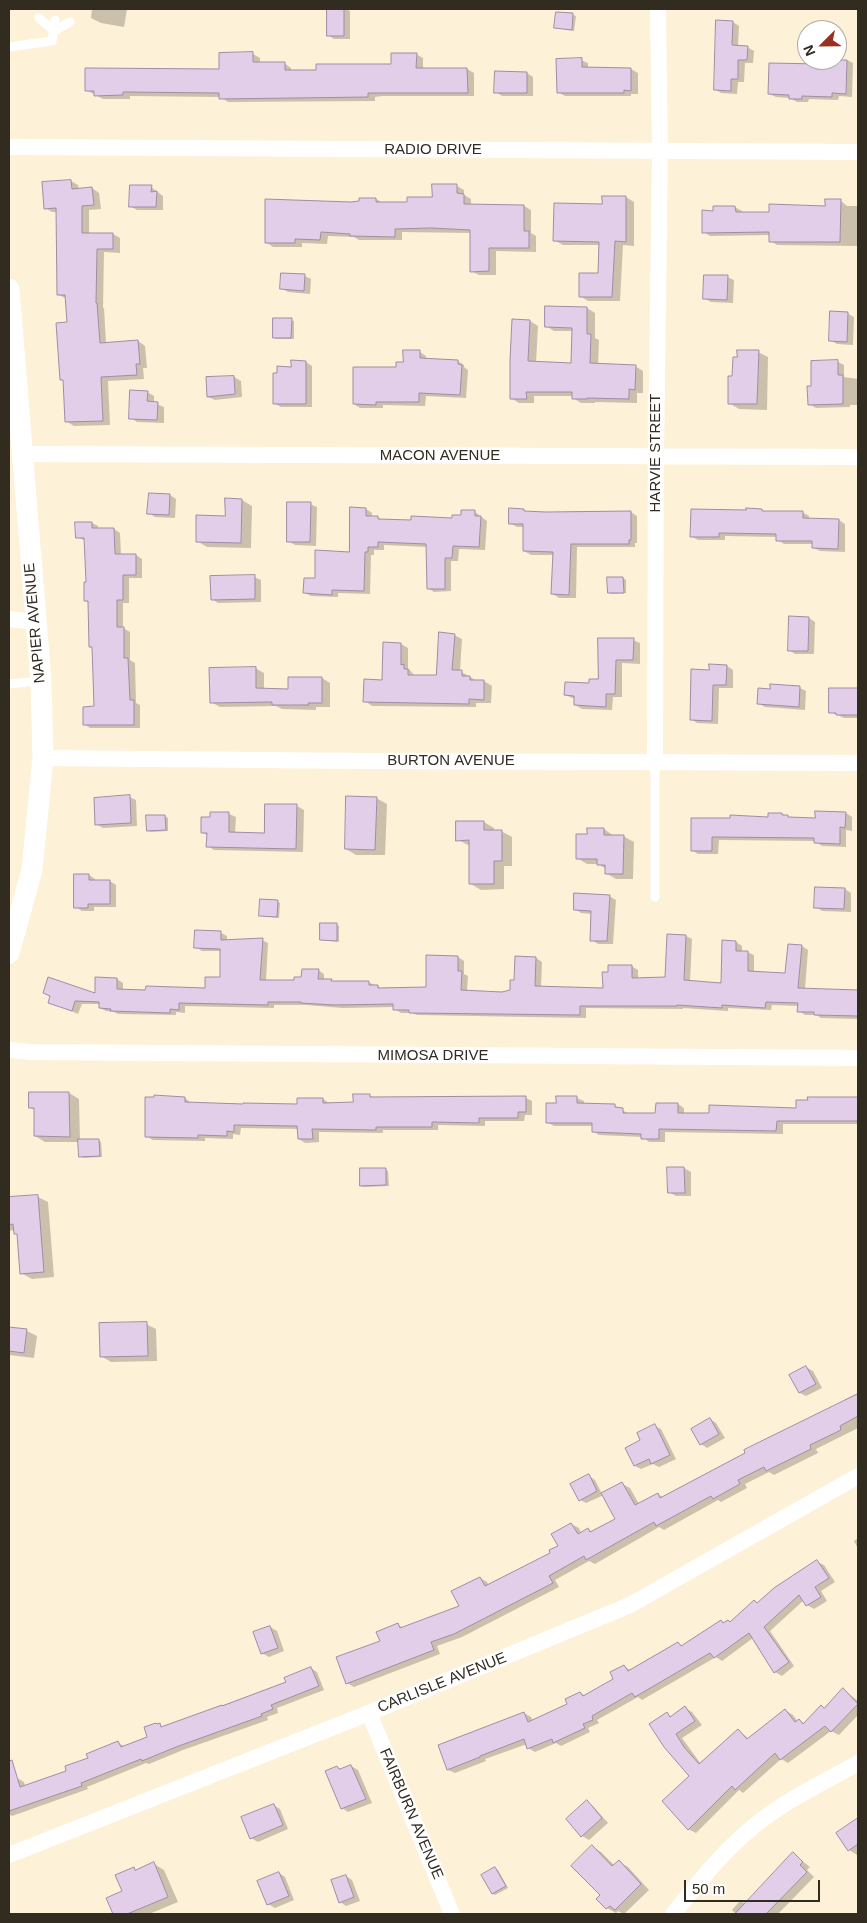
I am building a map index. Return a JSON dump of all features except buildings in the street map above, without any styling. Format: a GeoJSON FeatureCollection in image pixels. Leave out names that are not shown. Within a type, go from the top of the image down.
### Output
{"type":"FeatureCollection","features":[{"type":"Feature","properties":{"kind":"street","name":"HARVIE STREET"},"geometry":{"type":"LineString","coordinates":[[655,761],[660,151],[658,9]]}},
{"type":"Feature","properties":{"kind":"street","name":"RADIO DRIVE"},"geometry":{"type":"LineString","coordinates":[[9,147],[858,152]]}},
{"type":"Feature","properties":{"kind":"street","name":"NAPIER AVENUE"},"geometry":{"type":"LineString","coordinates":[[9,289],[41,681],[44,758],[32,870],[9,953]]}},
{"type":"Feature","properties":{"kind":"street","name":"MACON AVENUE"},"geometry":{"type":"LineString","coordinates":[[22,454],[858,457]]}},
{"type":"Feature","properties":{"kind":"street"},"geometry":{"type":"LineString","coordinates":[[9,619],[35,622]]}},
{"type":"Feature","properties":{"kind":"street","name":"BURTON AVENUE"},"geometry":{"type":"LineString","coordinates":[[44,758],[858,763]]}},
{"type":"Feature","properties":{"kind":"street","name":"MIMOSA DRIVE"},"geometry":{"type":"LineString","coordinates":[[9,1050],[312,1055],[858,1058]]}},
{"type":"Feature","properties":{"kind":"street","name":"CARLISLE AVENUE"},"geometry":{"type":"LineString","coordinates":[[9,1854],[369,1713],[630,1605],[858,1476]]}},
{"type":"Feature","properties":{"kind":"street","name":"FAIRBURN AVENUE"},"geometry":{"type":"LineString","coordinates":[[369,1713],[452,1914]]}},
{"type":"Feature","properties":{"kind":"street"},"geometry":{"type":"LineString","coordinates":[[673,1914],[718,1859],[754,1826],[788,1802],[858,1762]]}},
{"type":"Feature","properties":{"kind":"lane"},"geometry":{"type":"LineString","coordinates":[[39,18],[54,31]]}},
{"type":"Feature","properties":{"kind":"lane"},"geometry":{"type":"LineString","coordinates":[[9,47],[52,42],[55,20]]}},
{"type":"Feature","properties":{"kind":"lane"},"geometry":{"type":"LineString","coordinates":[[54,31],[70,22]]}},
{"type":"Feature","properties":{"kind":"lane"},"geometry":{"type":"LineString","coordinates":[[9,684],[41,681]]}},
{"type":"Feature","properties":{"kind":"lane","name":"HARVIE STREET"},"geometry":{"type":"LineString","coordinates":[[655,761],[655,897]]}}]}
